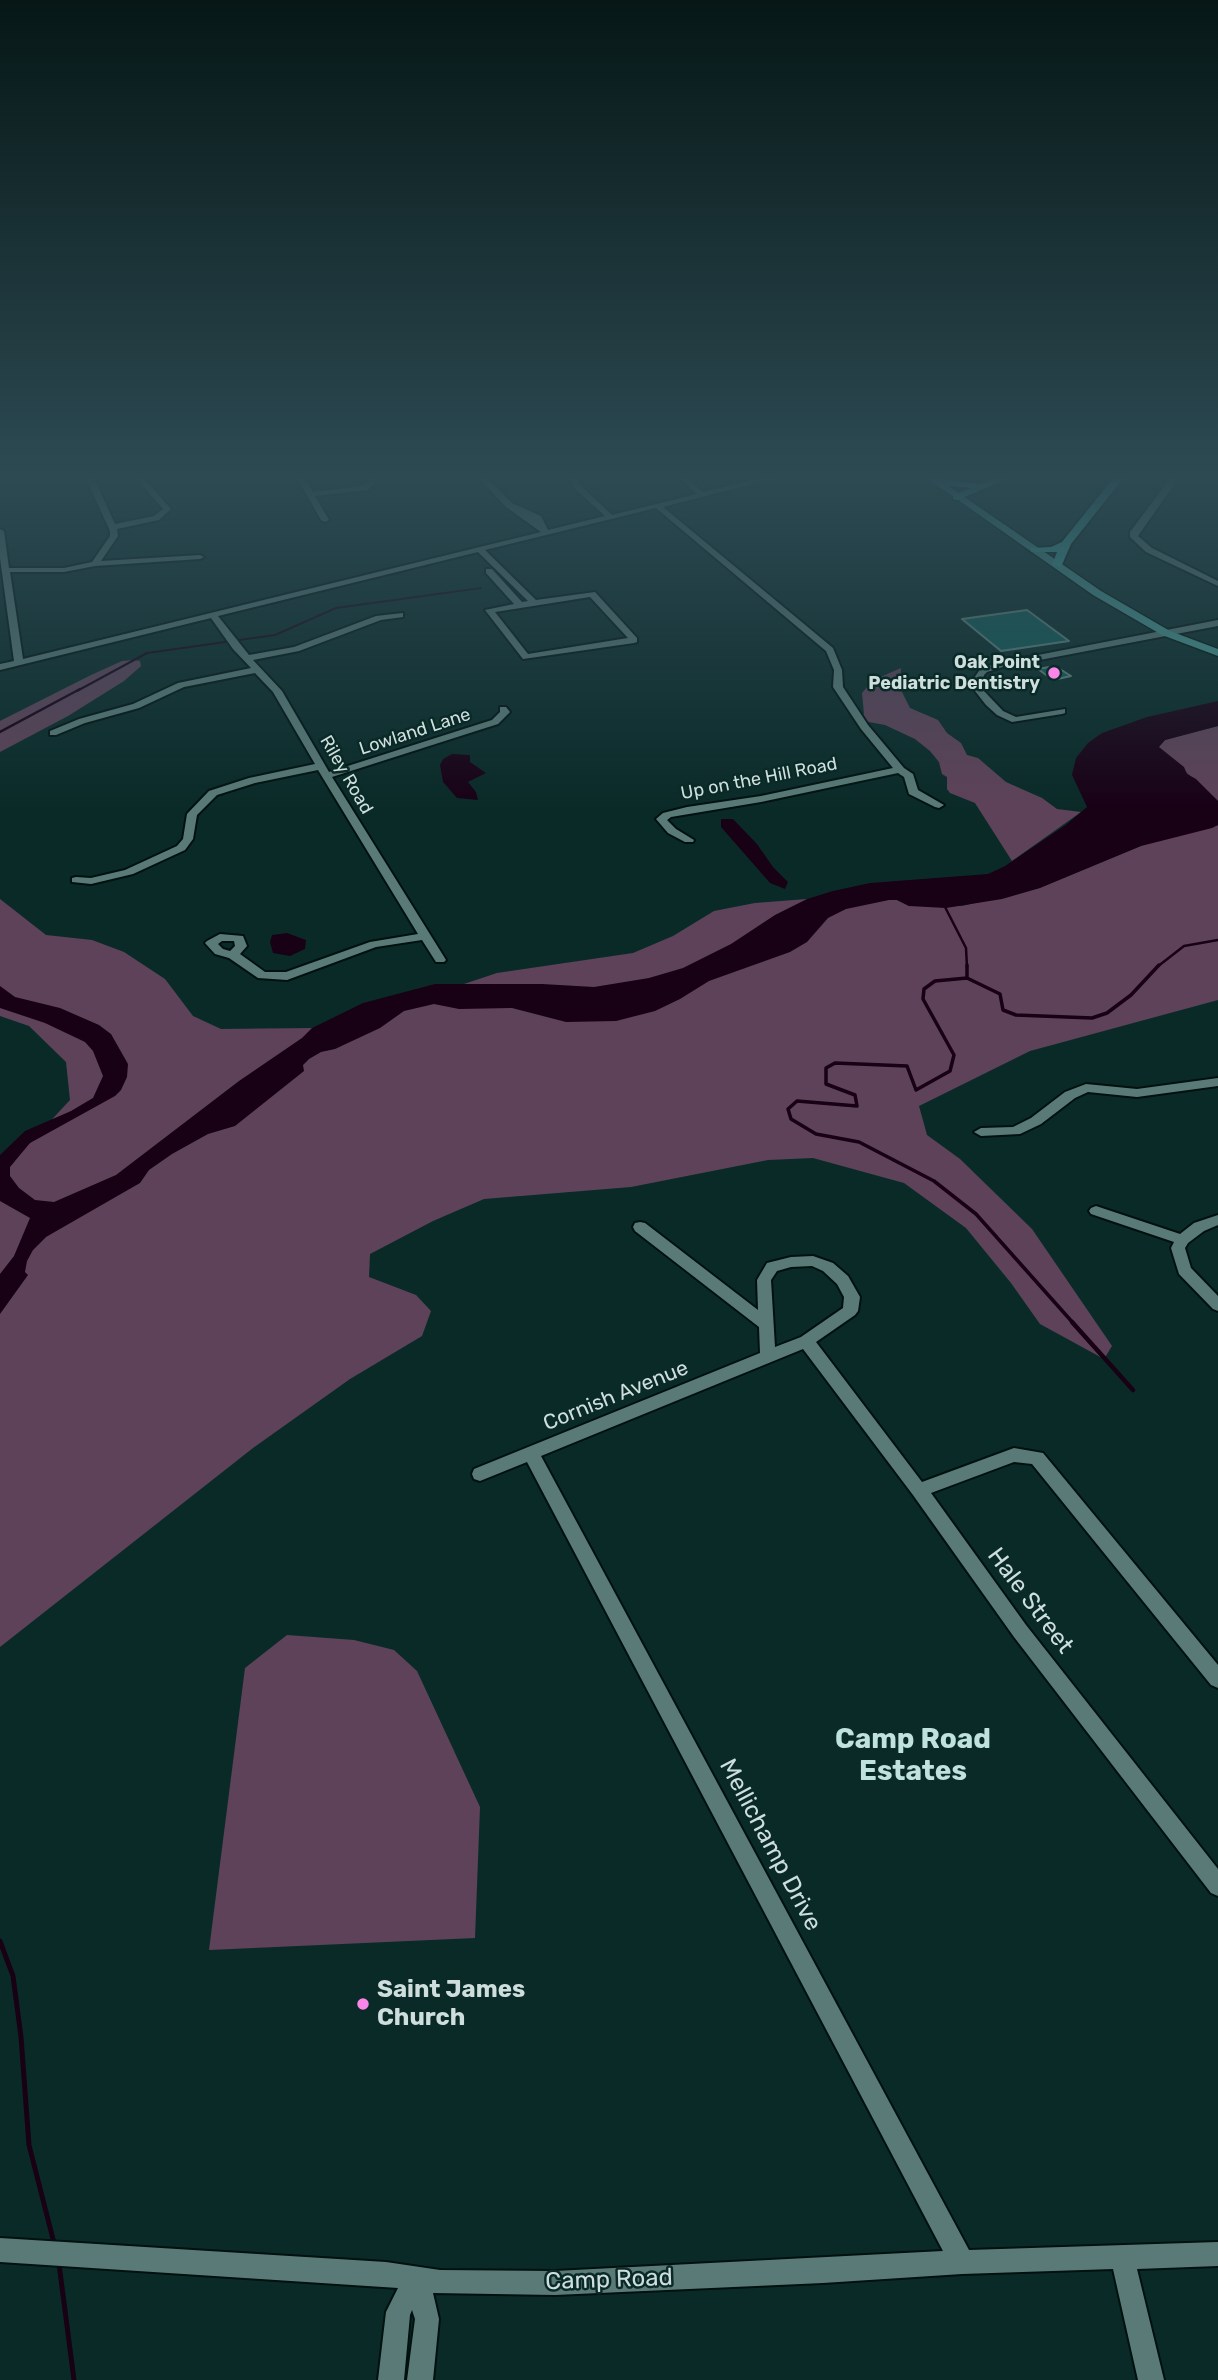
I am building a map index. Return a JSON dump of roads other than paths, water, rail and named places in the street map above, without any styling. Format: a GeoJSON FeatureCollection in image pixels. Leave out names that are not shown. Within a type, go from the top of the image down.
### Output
{"type":"FeatureCollection","features":[{"type":"Feature","properties":{"kind":"main road"},"geometry":{"type":"LineString","coordinates":[[1089,587],[1166,633],[1218,653]]}},
{"type":"Feature","properties":{"kind":"main road"},"geometry":{"type":"LineString","coordinates":[[1166,633],[1173,640],[1218,661]]}},
{"type":"Feature","properties":{"kind":"street"},"geometry":{"type":"LineString","coordinates":[[8,587],[19,662]]}},
{"type":"Feature","properties":{"kind":"street"},"geometry":{"type":"LineString","coordinates":[[0,667],[324,587]]}},
{"type":"Feature","properties":{"kind":"street"},"geometry":{"type":"LineString","coordinates":[[503,587],[520,605]]}},
{"type":"Feature","properties":{"kind":"street"},"geometry":{"type":"LineString","coordinates":[[518,587],[534,603]]}},
{"type":"Feature","properties":{"kind":"street"},"geometry":{"type":"LineString","coordinates":[[755,587],[830,650],[836,659],[838,687],[865,729],[900,770],[909,776],[913,792],[939,805]]}},
{"type":"Feature","properties":{"kind":"street"},"geometry":{"type":"LineString","coordinates":[[592,594],[634,640],[526,657],[489,610],[520,605],[592,594]]}},
{"type":"Feature","properties":{"kind":"street","name":"Riley Road"},"geometry":{"type":"LineString","coordinates":[[213,615],[277,691],[359,832],[440,960]]}},
{"type":"Feature","properties":{"kind":"street"},"geometry":{"type":"LineString","coordinates":[[248,658],[296,649],[379,618],[400,615]]}},
{"type":"Feature","properties":{"kind":"street"},"geometry":{"type":"LineString","coordinates":[[1062,711],[1016,720],[1000,713],[980,691],[977,681],[984,670],[1218,623]]}},
{"type":"Feature","properties":{"kind":"street"},"geometry":{"type":"LineString","coordinates":[[53,733],[82,721],[136,706],[181,685],[257,670]]}},
{"type":"Feature","properties":{"kind":"street","name":"Lowland Lane"},"geometry":{"type":"LineString","coordinates":[[76,880],[91,881],[129,872],[181,848],[188,839],[192,814],[213,793],[253,779],[359,767],[495,722],[505,712],[503,709]]}},
{"type":"Feature","properties":{"kind":"street","name":"Up on the Hill Road"},"geometry":{"type":"LineString","coordinates":[[689,840],[672,831],[661,819],[687,810],[761,799],[900,770]]}},
{"type":"Feature","properties":{"kind":"street"},"geometry":{"type":"LineString","coordinates":[[233,955],[262,975],[287,976],[374,944],[425,936]]}},
{"type":"Feature","properties":{"kind":"street"},"geometry":{"type":"LineString","coordinates":[[981,1132],[1015,1131],[1037,1121],[1070,1095],[1086,1088],[1138,1093],[1218,1082]]}},
{"type":"Feature","properties":{"kind":"street"},"geometry":{"type":"LineString","coordinates":[[1097,1211],[1182,1240]]}},
{"type":"Feature","properties":{"kind":"street"},"geometry":{"type":"LineString","coordinates":[[1218,1220],[1199,1227],[1182,1240],[1178,1248],[1184,1270],[1218,1305]]}},
{"type":"Feature","properties":{"kind":"street"},"geometry":{"type":"LineString","coordinates":[[640,1227],[765,1324]]}},
{"type":"Feature","properties":{"kind":"street","name":"Cornish Avenue"},"geometry":{"type":"LineString","coordinates":[[480,1474],[806,1341],[850,1311],[852,1297],[843,1280],[813,1261],[791,1262],[772,1268],[764,1280],[768,1356]]}},
{"type":"Feature","properties":{"kind":"street","name":"Hale Street"},"geometry":{"type":"LineString","coordinates":[[806,1341],[919,1490],[1020,1631],[1218,1886]]}},
{"type":"Feature","properties":{"kind":"street","name":"Mellichamp Drive"},"geometry":{"type":"LineString","coordinates":[[531,1454],[962,2262]]}},
{"type":"Feature","properties":{"kind":"street"},"geometry":{"type":"LineString","coordinates":[[919,1490],[1014,1455],[1037,1458],[1218,1679]]}},
{"type":"Feature","properties":{"kind":"street","name":"Camp Road"},"geometry":{"type":"LineString","coordinates":[[0,2250],[417,2278],[440,2282],[555,2283],[962,2262],[1218,2254]]}},
{"type":"Feature","properties":{"kind":"street"},"geometry":{"type":"LineString","coordinates":[[1122,2257],[1151,2380]]}},
{"type":"Feature","properties":{"kind":"street"},"geometry":{"type":"LineString","coordinates":[[391,2380],[398,2312],[417,2278]]}},
{"type":"Feature","properties":{"kind":"street"},"geometry":{"type":"LineString","coordinates":[[417,2278],[427,2319],[420,2380]]}},
{"type":"Feature","properties":{"kind":"waterway"},"geometry":{"type":"LineString","coordinates":[[77,691],[147,653],[275,635],[336,608],[481,588]]}},
{"type":"Feature","properties":{"kind":"waterway"},"geometry":{"type":"LineString","coordinates":[[0,732],[80,689]]}},
{"type":"Feature","properties":{"kind":"waterway"},"geometry":{"type":"LineString","coordinates":[[944,905],[966,948],[967,967]]}},
{"type":"Feature","properties":{"kind":"waterway"},"geometry":{"type":"LineString","coordinates":[[1157,967],[1184,946],[1218,940]]}},
{"type":"Feature","properties":{"kind":"waterway"},"geometry":{"type":"LineString","coordinates":[[967,967],[967,978]]}},
{"type":"Feature","properties":{"kind":"waterway"},"geometry":{"type":"LineString","coordinates":[[967,978],[1000,994],[1003,1010],[1016,1015],[1092,1018],[1107,1013],[1131,995],[1157,967]]}},
{"type":"Feature","properties":{"kind":"waterway"},"geometry":{"type":"LineString","coordinates":[[967,978],[935,981],[924,989],[923,999],[954,1055],[950,1071],[916,1090],[907,1066],[835,1063],[826,1068],[826,1084],[855,1095],[857,1106],[797,1101],[788,1109],[791,1119],[816,1134],[859,1142],[934,1181],[976,1214],[1074,1324]]}},
{"type":"Feature","properties":{"kind":"waterway"},"geometry":{"type":"LineString","coordinates":[[1072,1322],[1133,1390]]}},
{"type":"Feature","properties":{"kind":"waterway"},"geometry":{"type":"LineString","coordinates":[[0,1941],[13,1976],[21,2037],[29,2145],[54,2243]]}},
{"type":"Feature","properties":{"kind":"waterway"},"geometry":{"type":"LineString","coordinates":[[59,2264],[74,2380]]}},
{"type":"Feature","properties":{"kind":"place","name":"Oak Point Pediatric Dentistry"},"geometry":{"type":"Point","coordinates":[1054,673]}},
{"type":"Feature","properties":{"kind":"place","name":"Saint James Church"},"geometry":{"type":"Point","coordinates":[363,2004]}},
{"type":"Feature","properties":{"kind":"district","name":"Camp Road Estates"},"geometry":{"type":"Point","coordinates":[913,1756]}}]}
